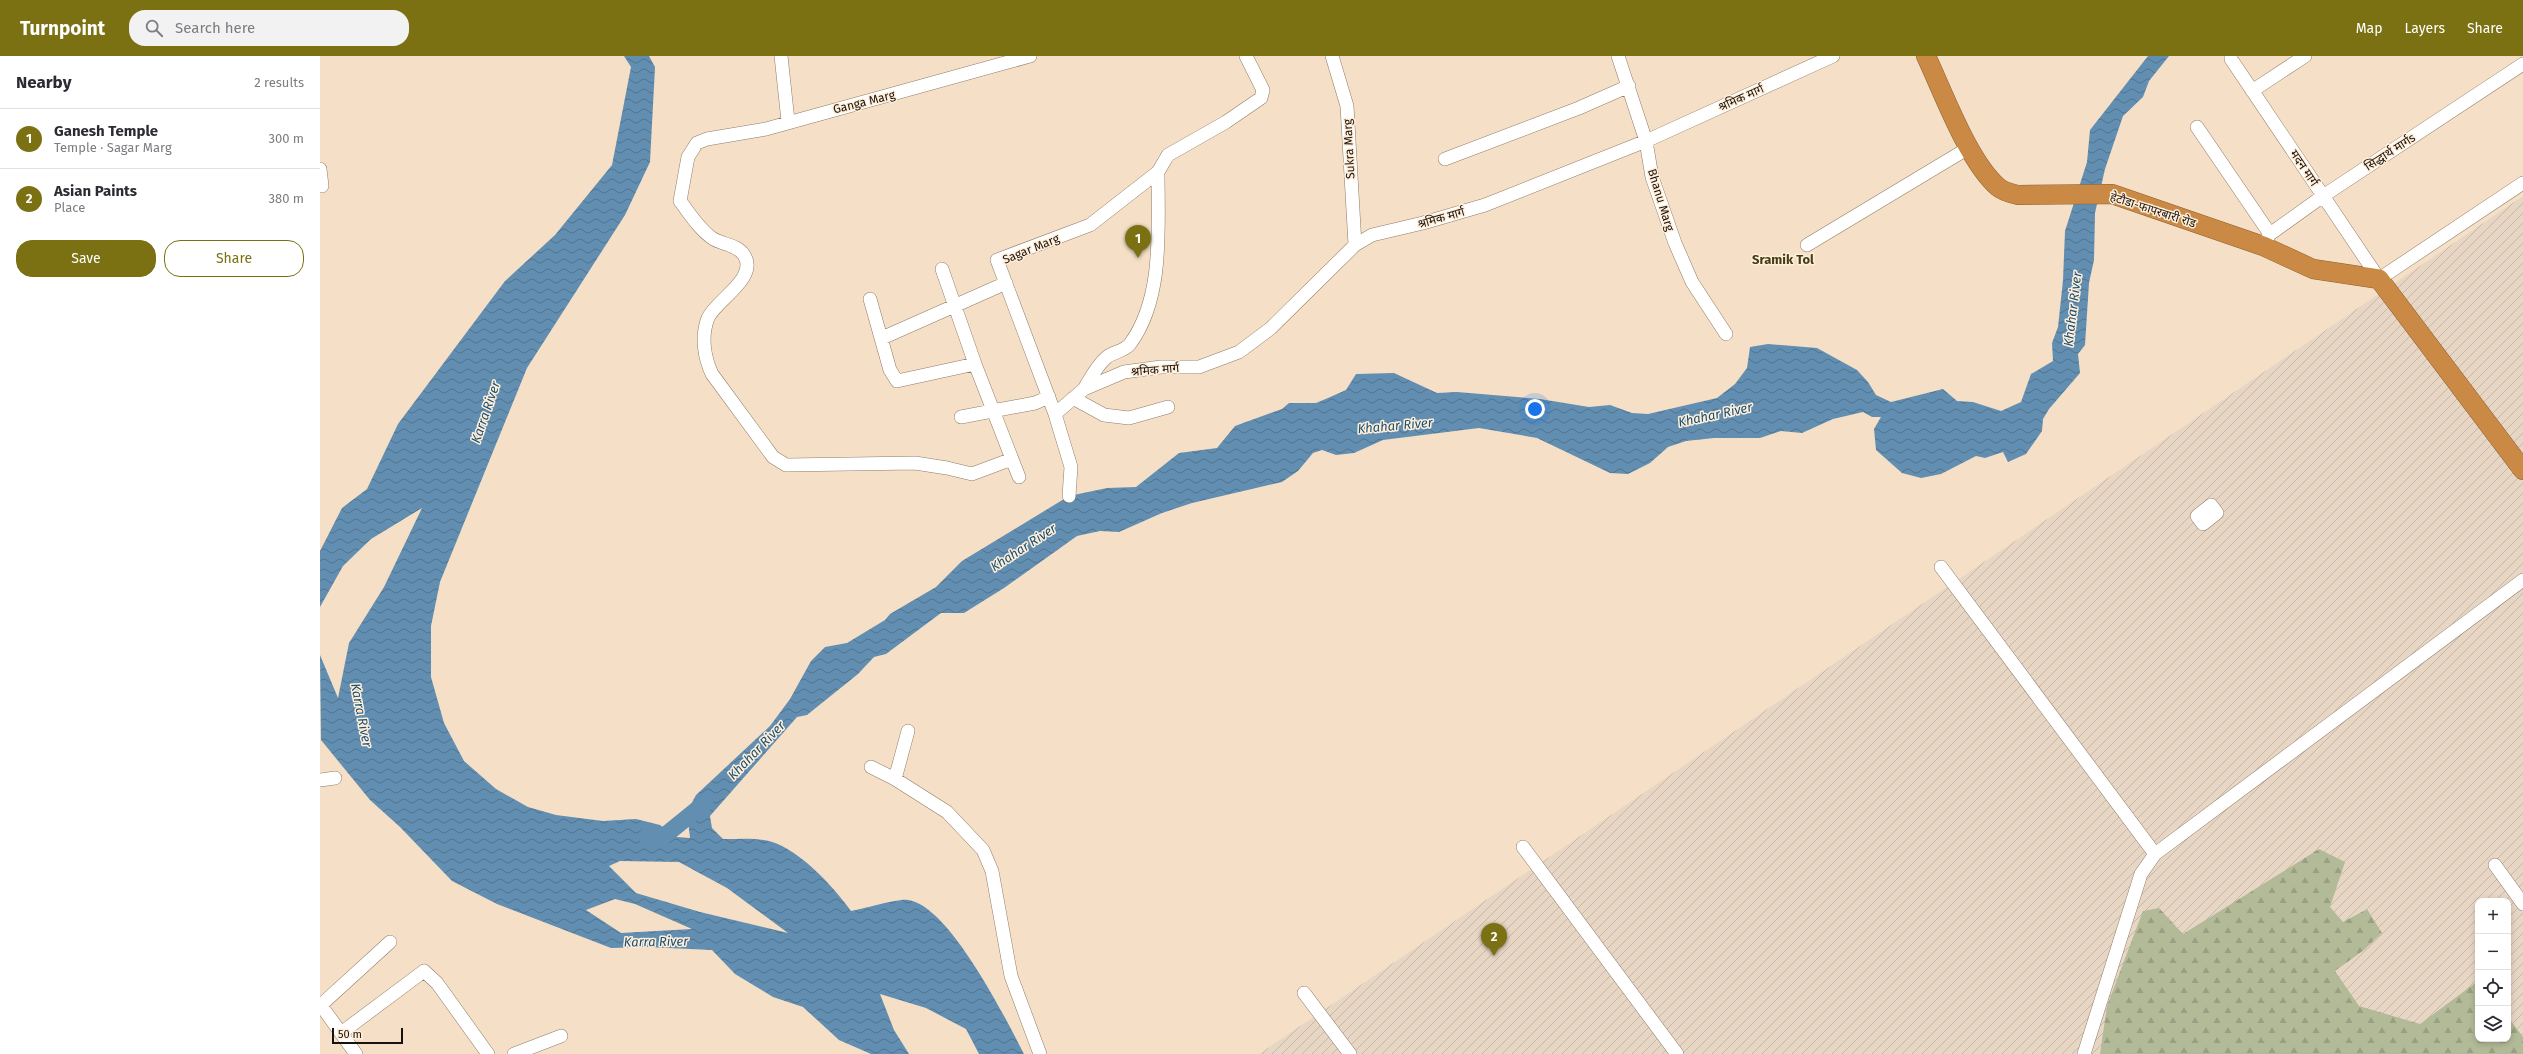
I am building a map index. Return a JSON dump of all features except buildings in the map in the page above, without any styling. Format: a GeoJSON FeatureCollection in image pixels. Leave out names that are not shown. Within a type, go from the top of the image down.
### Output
{"type":"FeatureCollection","features":[{"type":"Feature","properties":{"kind":"highway","name":"हेटौडा-फापरबारी रोड"},"geometry":{"type":"LineString","coordinates":[[1926,56],[1970,147],[1984,170],[2005,192],[2018,195],[2112,194],[2266,240],[2313,269],[2379,279]]}},
{"type":"Feature","properties":{"kind":"highway"},"geometry":{"type":"LineString","coordinates":[[2379,279],[2523,470]]}},
{"type":"Feature","properties":{"kind":"street"},"geometry":{"type":"LineString","coordinates":[[781,56],[788,121]]}},
{"type":"Feature","properties":{"kind":"street","name":"Ganga Marg"},"geometry":{"type":"LineString","coordinates":[[1012,459],[972,474],[915,463],[786,465],[773,457],[749,426],[706,362],[704,336],[709,316],[743,279],[747,267],[745,256],[739,250],[713,239],[697,223],[680,201],[688,157],[697,143],[707,139],[766,129],[788,121],[896,94],[1030,56]]}},
{"type":"Feature","properties":{"kind":"street"},"geometry":{"type":"LineString","coordinates":[[1084,390],[1107,357],[1129,346],[1140,330],[1149,311],[1154,289],[1158,172],[1168,155],[1226,122],[1261,98],[1263,90],[1246,56]]}},
{"type":"Feature","properties":{"kind":"street","name":"Sukra Marg"},"geometry":{"type":"LineString","coordinates":[[1332,56],[1347,106],[1355,245]]}},
{"type":"Feature","properties":{"kind":"street","name":"Bhanu Marg"},"geometry":{"type":"LineString","coordinates":[[1618,56],[1646,141],[1652,177],[1675,243],[1692,282],[1726,334]]}},
{"type":"Feature","properties":{"kind":"street","name":"श्रमिक मार्ग"},"geometry":{"type":"LineString","coordinates":[[1055,414],[1084,390],[1124,372],[1161,367],[1199,367],[1240,352],[1271,328],[1355,245],[1372,235],[1423,223],[1485,205],[1646,141],[1833,56]]}},
{"type":"Feature","properties":{"kind":"street","name":"मदन मार्ग"},"geometry":{"type":"LineString","coordinates":[[2231,56],[2231,59],[2252,91],[2379,279]]}},
{"type":"Feature","properties":{"kind":"street"},"geometry":{"type":"LineString","coordinates":[[2252,91],[2304,56]]}},
{"type":"Feature","properties":{"kind":"street","name":"सिद्धार्थ मार्गs"},"geometry":{"type":"LineString","coordinates":[[2266,240],[2323,196],[2523,64]]}},
{"type":"Feature","properties":{"kind":"street"},"geometry":{"type":"LineString","coordinates":[[1445,159],[1579,108],[1629,86]]}},
{"type":"Feature","properties":{"kind":"street"},"geometry":{"type":"LineString","coordinates":[[2197,127],[2266,240]]}},
{"type":"Feature","properties":{"kind":"street"},"geometry":{"type":"LineString","coordinates":[[1807,245],[1970,147]]}},
{"type":"Feature","properties":{"kind":"street"},"geometry":{"type":"LineString","coordinates":[[320,169],[322,186],[320,186]]}},
{"type":"Feature","properties":{"kind":"street","name":"Sagar Marg"},"geometry":{"type":"LineString","coordinates":[[1069,496],[1071,467],[1055,414],[998,260],[1090,224],[1158,172]]}},
{"type":"Feature","properties":{"kind":"street"},"geometry":{"type":"LineString","coordinates":[[2379,279],[2523,183]]}},
{"type":"Feature","properties":{"kind":"street"},"geometry":{"type":"LineString","coordinates":[[942,269],[975,364],[1019,477]]}},
{"type":"Feature","properties":{"kind":"street"},"geometry":{"type":"LineString","coordinates":[[882,338],[1006,283]]}},
{"type":"Feature","properties":{"kind":"street"},"geometry":{"type":"LineString","coordinates":[[870,299],[890,370],[897,381],[975,364]]}},
{"type":"Feature","properties":{"kind":"street"},"geometry":{"type":"LineString","coordinates":[[960,417],[1034,403],[1049,397]]}},
{"type":"Feature","properties":{"kind":"street"},"geometry":{"type":"LineString","coordinates":[[1073,398],[1104,415],[1130,418],[1168,407]]}},
{"type":"Feature","properties":{"kind":"street"},"geometry":{"type":"LineString","coordinates":[[1941,566],[2155,854]]}},
{"type":"Feature","properties":{"kind":"street"},"geometry":{"type":"LineString","coordinates":[[2084,1054],[2141,874],[2155,854],[2523,580]]}},
{"type":"Feature","properties":{"kind":"street"},"geometry":{"type":"LineString","coordinates":[[895,779],[908,731]]}},
{"type":"Feature","properties":{"kind":"street"},"geometry":{"type":"LineString","coordinates":[[871,767],[895,779],[947,812],[982,850],[992,872],[1011,976],[1040,1054]]}},
{"type":"Feature","properties":{"kind":"street"},"geometry":{"type":"LineString","coordinates":[[320,780],[335,778]]}},
{"type":"Feature","properties":{"kind":"street"},"geometry":{"type":"LineString","coordinates":[[1522,847],[1677,1054]]}},
{"type":"Feature","properties":{"kind":"street"},"geometry":{"type":"LineString","coordinates":[[2494,865],[2523,904]]}},
{"type":"Feature","properties":{"kind":"street"},"geometry":{"type":"LineString","coordinates":[[356,1054],[320,1004],[390,942]]}},
{"type":"Feature","properties":{"kind":"street"},"geometry":{"type":"LineString","coordinates":[[341,1033],[424,971],[437,983],[488,1054]]}},
{"type":"Feature","properties":{"kind":"street"},"geometry":{"type":"LineString","coordinates":[[1304,993],[1350,1054]]}},
{"type":"Feature","properties":{"kind":"street"},"geometry":{"type":"LineString","coordinates":[[514,1054],[561,1036]]}},
{"type":"Feature","properties":{"kind":"shaded area"},"geometry":{"type":"Polygon","coordinates":[[[2523,196],[2523,1054],[1259,1054],[2523,196]]]}},
{"type":"Feature","properties":{"kind":"green space"},"geometry":{"type":"Polygon","coordinates":[[[2319,849],[2345,862],[2330,907],[2343,922],[2367,909],[2382,933],[2364,950],[2335,971],[2359,1006],[2420,1024],[2475,983],[2475,1042],[2511,1042],[2511,1021],[2523,1037],[2523,1054],[2100,1054],[2107,1006],[2143,911],[2159,908],[2183,934],[2319,849]]]}},
{"type":"Feature","properties":{"kind":"water","name":"Karra River"},"geometry":{"type":"Polygon","coordinates":[[[624,56],[649,56],[655,67],[650,162],[625,215],[527,368],[440,582],[431,626],[431,677],[444,723],[464,761],[496,789],[528,807],[556,815],[603,821],[636,819],[660,825],[677,837],[690,838],[687,812],[696,795],[770,726],[790,699],[811,661],[825,647],[847,643],[885,620],[890,614],[936,587],[962,561],[1069,496],[1107,488],[1136,487],[1179,453],[1217,448],[1235,426],[1282,409],[1289,403],[1316,403],[1328,398],[1346,390],[1356,374],[1394,373],[1437,393],[1457,392],[1540,399],[1589,407],[1610,405],[1632,413],[1648,414],[1717,398],[1735,384],[1747,368],[1750,347],[1768,344],[1817,348],[1857,370],[1868,382],[1876,395],[1891,402],[1943,389],[1957,401],[1973,402],[2001,411],[2021,402],[2031,374],[2053,361],[2052,343],[2058,327],[2063,280],[2065,231],[2087,162],[2090,130],[2148,56],[2169,56],[2149,81],[2143,97],[2123,116],[2105,169],[2095,213],[2094,260],[2089,283],[2085,345],[2078,354],[2080,373],[2049,409],[2043,419],[2042,431],[2026,454],[2008,462],[2003,452],[1985,458],[1976,456],[1941,474],[1921,478],[1902,473],[1876,450],[1874,429],[1881,417],[1872,417],[1863,412],[1833,419],[1802,433],[1781,431],[1760,438],[1714,438],[1686,441],[1668,447],[1650,463],[1628,474],[1610,473],[1537,438],[1479,428],[1383,440],[1354,453],[1336,455],[1322,450],[1313,453],[1298,471],[1282,482],[1192,503],[1162,513],[1119,532],[1100,531],[1077,536],[1004,588],[964,613],[941,613],[886,654],[874,657],[858,674],[807,715],[797,717],[710,816],[712,828],[723,839],[764,840],[776,843],[788,849],[813,868],[835,890],[851,911],[903,900],[908,900],[924,907],[941,921],[975,966],[1024,1054],[979,1054],[966,1029],[926,1008],[880,994],[894,1030],[909,1054],[871,1054],[839,1040],[803,1007],[773,997],[735,974],[712,950],[646,947],[611,948],[497,904],[452,881],[400,827],[370,800],[321,740],[320,655],[338,698],[349,643],[384,587],[422,508],[371,539],[343,566],[320,607],[320,551],[342,508],[367,489],[398,424],[505,281],[555,235],[612,165],[631,67],[624,56]],[[620,861],[609,866],[636,893],[700,912],[788,933],[727,888],[679,862],[620,861]],[[615,899],[586,910],[621,933],[692,929],[635,904],[615,899]]]}},
{"type":"Feature","properties":{"kind":"waterway","name":"Khahar River"},"geometry":{"type":"LineString","coordinates":[[647,836],[663,837],[705,803]]}},
{"type":"Feature","properties":{"kind":"place","name":"Ganesh Temple"},"geometry":{"type":"Point","coordinates":[1138,258]}},
{"type":"Feature","properties":{"kind":"place","name":"Asian Paints"},"geometry":{"type":"Point","coordinates":[1494,956]}},
{"type":"Feature","properties":{"kind":"district","name":"Sramik Tol"},"geometry":{"type":"Point","coordinates":[1783,259]}}]}
